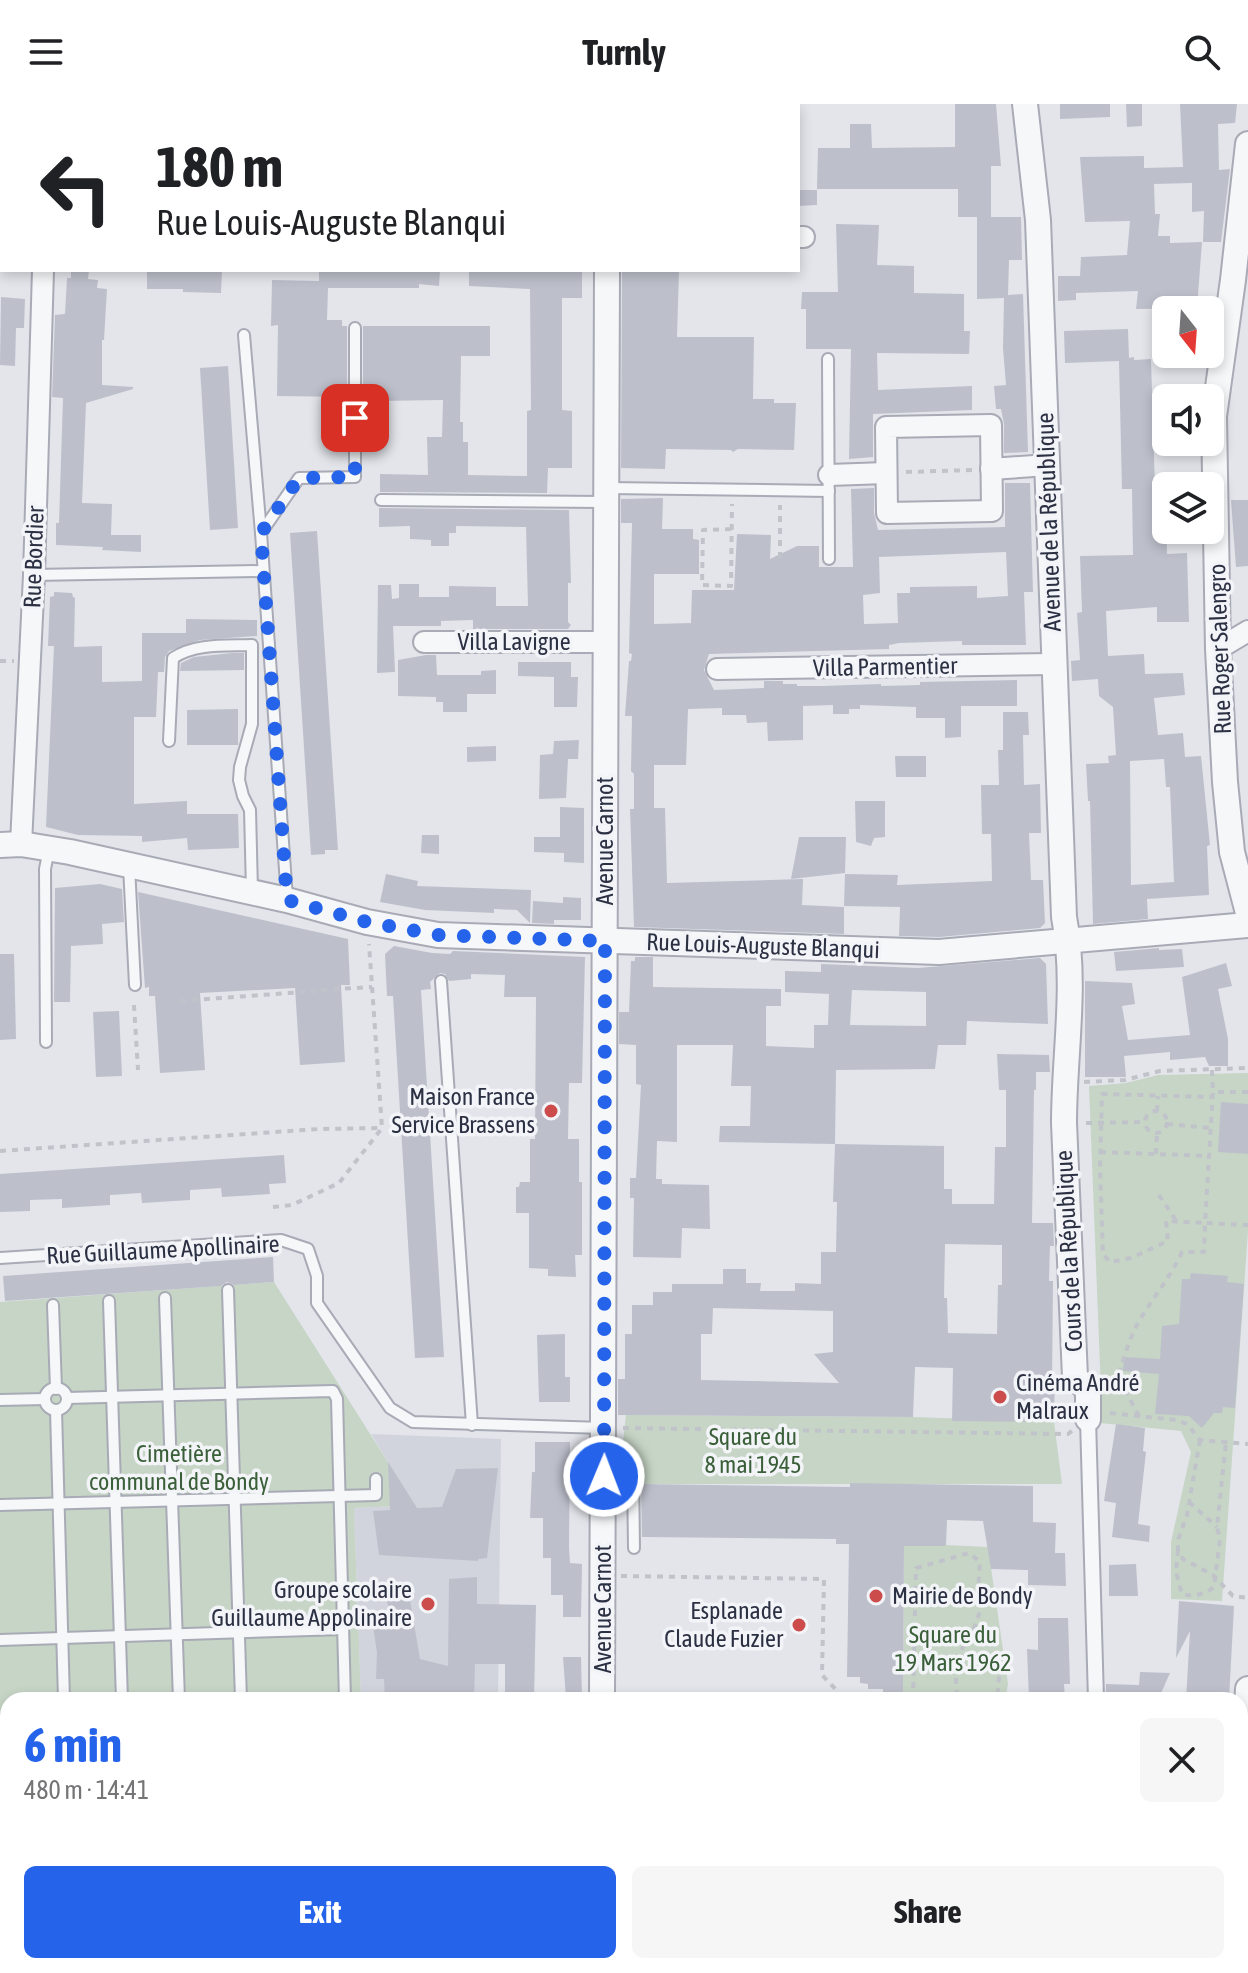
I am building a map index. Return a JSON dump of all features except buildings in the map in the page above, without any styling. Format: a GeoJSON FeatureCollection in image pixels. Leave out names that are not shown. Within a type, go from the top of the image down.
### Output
{"type":"FeatureCollection","features":[{"type":"Feature","properties":{"kind":"street","name":"Avenue de la République"},"geometry":{"type":"LineString","coordinates":[[1025,104],[1038,220],[1053,664],[1064,917],[1068,940]]}},
{"type":"Feature","properties":{"kind":"street","name":"Rue Roger Salengro"},"geometry":{"type":"LineString","coordinates":[[1248,144],[1239,237],[1214,416],[1218,649],[1225,782],[1232,852],[1248,913]]}},
{"type":"Feature","properties":{"kind":"street","name":"Rue Bordier"},"geometry":{"type":"LineString","coordinates":[[11,845],[34,575],[43,272]]}},
{"type":"Feature","properties":{"kind":"street","name":"Avenue Carnot"},"geometry":{"type":"LineString","coordinates":[[602,1692],[608,1451],[604,642],[607,272]]}},
{"type":"Feature","properties":{"kind":"street"},"geometry":{"type":"LineString","coordinates":[[991,425],[991,469],[992,511],[887,513],[886,427],[991,425]]}},
{"type":"Feature","properties":{"kind":"street"},"geometry":{"type":"LineString","coordinates":[[991,469],[1048,465]]}},
{"type":"Feature","properties":{"kind":"street"},"geometry":{"type":"LineString","coordinates":[[829,483],[886,473]]}},
{"type":"Feature","properties":{"kind":"street"},"geometry":{"type":"LineString","coordinates":[[1218,649],[1248,631]]}},
{"type":"Feature","properties":{"kind":"street","name":"Villa Lavigne"},"geometry":{"type":"LineString","coordinates":[[424,642],[604,642]]}},
{"type":"Feature","properties":{"kind":"street","name":"Villa Parmentier"},"geometry":{"type":"LineString","coordinates":[[717,669],[1053,664]]}},
{"type":"Feature","properties":{"kind":"street","name":"Rue Louis-Auguste Blanqui"},"geometry":{"type":"LineString","coordinates":[[11,845],[49,849],[287,900],[438,940],[605,941],[939,952],[1248,925]]}},
{"type":"Feature","properties":{"kind":"street","name":"Cours de la République"},"geometry":{"type":"LineString","coordinates":[[1068,940],[1068,1055],[1064,1083],[1075,1377],[1088,1390],[1096,1692]]}},
{"type":"Feature","properties":{"kind":"lane"},"geometry":{"type":"LineString","coordinates":[[261,533],[299,478],[355,477],[355,328]]}},
{"type":"Feature","properties":{"kind":"lane"},"geometry":{"type":"LineString","coordinates":[[244,335],[287,900]]}},
{"type":"Feature","properties":{"kind":"lane"},"geometry":{"type":"LineString","coordinates":[[828,359],[829,559]]}},
{"type":"Feature","properties":{"kind":"lane"},"geometry":{"type":"LineString","coordinates":[[381,500],[780,490],[829,483]]}},
{"type":"Feature","properties":{"kind":"lane"},"geometry":{"type":"LineString","coordinates":[[34,575],[263,571]]}},
{"type":"Feature","properties":{"kind":"lane"},"geometry":{"type":"LineString","coordinates":[[169,741],[173,658],[201,647],[252,645],[252,724],[239,780],[250,810],[252,893]]}},
{"type":"Feature","properties":{"kind":"lane"},"geometry":{"type":"LineString","coordinates":[[46,1042],[45,869],[49,849]]}},
{"type":"Feature","properties":{"kind":"lane"},"geometry":{"type":"LineString","coordinates":[[129,866],[135,985]]}},
{"type":"Feature","properties":{"kind":"lane"},"geometry":{"type":"LineString","coordinates":[[441,981],[472,1425]]}},
{"type":"Feature","properties":{"kind":"lane","name":"Rue Guillaume Apollinaire"},"geometry":{"type":"LineString","coordinates":[[0,1258],[281,1240],[308,1249],[317,1276],[317,1303],[390,1408],[413,1422],[472,1425],[608,1451]]}},
{"type":"Feature","properties":{"kind":"lane"},"geometry":{"type":"LineString","coordinates":[[228,1290],[241,1692]]}},
{"type":"Feature","properties":{"kind":"lane"},"geometry":{"type":"LineString","coordinates":[[165,1298],[179,1692]]}},
{"type":"Feature","properties":{"kind":"lane"},"geometry":{"type":"LineString","coordinates":[[109,1301],[122,1692]]}},
{"type":"Feature","properties":{"kind":"lane"},"geometry":{"type":"LineString","coordinates":[[53,1305],[56,1389]]}},
{"type":"Feature","properties":{"kind":"lane"},"geometry":{"type":"LineString","coordinates":[[56,1389],[65,1393],[67,1398],[64,1406],[56,1410],[48,1407],[45,1399],[49,1392],[56,1389]]}},
{"type":"Feature","properties":{"kind":"lane"},"geometry":{"type":"LineString","coordinates":[[67,1398],[333,1391],[337,1399],[345,1692]]}},
{"type":"Feature","properties":{"kind":"lane"},"geometry":{"type":"LineString","coordinates":[[0,1400],[45,1399]]}},
{"type":"Feature","properties":{"kind":"lane"},"geometry":{"type":"LineString","coordinates":[[56,1410],[64,1692]]}},
{"type":"Feature","properties":{"kind":"lane"},"geometry":{"type":"LineString","coordinates":[[608,1451],[633,1471],[634,1548]]}},
{"type":"Feature","properties":{"kind":"lane"},"geometry":{"type":"LineString","coordinates":[[0,1505],[376,1495],[376,1479]]}},
{"type":"Feature","properties":{"kind":"lane"},"geometry":{"type":"LineString","coordinates":[[0,1640],[343,1629]]}},
{"type":"Feature","properties":{"kind":"path"},"geometry":{"type":"LineString","coordinates":[[886,473],[991,469]]}},
{"type":"Feature","properties":{"kind":"path"},"geometry":{"type":"LineString","coordinates":[[731,529],[703,530],[702,585],[731,586],[732,490]]}},
{"type":"Feature","properties":{"kind":"path"},"geometry":{"type":"LineString","coordinates":[[780,490],[780,558]]}},
{"type":"Feature","properties":{"kind":"path"},"geometry":{"type":"LineString","coordinates":[[273,1207],[292,1205],[339,1183],[382,1128],[367,922]]}},
{"type":"Feature","properties":{"kind":"path"},"geometry":{"type":"LineString","coordinates":[[180,1001],[372,987]]}},
{"type":"Feature","properties":{"kind":"path"},"geometry":{"type":"LineString","coordinates":[[134,1005],[138,1070]]}},
{"type":"Feature","properties":{"kind":"path"},"geometry":{"type":"LineString","coordinates":[[1064,1083],[1125,1080],[1160,1071],[1248,1068]]}},
{"type":"Feature","properties":{"kind":"path"},"geometry":{"type":"LineString","coordinates":[[1139,1416],[1118,1377],[1130,1340],[1182,1252],[1204,1252],[1212,1070]]}},
{"type":"Feature","properties":{"kind":"path"},"geometry":{"type":"LineString","coordinates":[[1248,1092],[1158,1096],[1102,1094],[1100,1152],[1103,1254],[1110,1262],[1131,1258],[1168,1241],[1166,1221],[1248,1225]]}},
{"type":"Feature","properties":{"kind":"path"},"geometry":{"type":"LineString","coordinates":[[1157,1111],[1158,1096]]}},
{"type":"Feature","properties":{"kind":"path"},"geometry":{"type":"LineString","coordinates":[[1157,1111],[1165,1115],[1167,1124],[1165,1129],[1157,1132],[1149,1129],[1146,1122],[1149,1114],[1157,1111]]}},
{"type":"Feature","properties":{"kind":"path"},"geometry":{"type":"LineString","coordinates":[[1101,1123],[1146,1122]]}},
{"type":"Feature","properties":{"kind":"path"},"geometry":{"type":"LineString","coordinates":[[1167,1124],[1210,1128]]}},
{"type":"Feature","properties":{"kind":"path"},"geometry":{"type":"LineString","coordinates":[[0,1151],[319,1129],[382,1128]]}},
{"type":"Feature","properties":{"kind":"path"},"geometry":{"type":"LineString","coordinates":[[1156,1154],[1157,1132]]}},
{"type":"Feature","properties":{"kind":"path"},"geometry":{"type":"LineString","coordinates":[[1100,1152],[1210,1156]]}},
{"type":"Feature","properties":{"kind":"path"},"geometry":{"type":"LineString","coordinates":[[1159,1195],[1177,1222]]}},
{"type":"Feature","properties":{"kind":"path"},"geometry":{"type":"LineString","coordinates":[[1088,1390],[1100,1412],[1176,1420],[1187,1424],[1200,1440],[1248,1444]]}},
{"type":"Feature","properties":{"kind":"path"},"geometry":{"type":"LineString","coordinates":[[608,1451],[1068,1434],[1088,1419]]}},
{"type":"Feature","properties":{"kind":"path"},"geometry":{"type":"LineString","coordinates":[[1200,1440],[1189,1502],[1178,1540],[1176,1572],[1182,1594],[1191,1596],[1206,1594],[1214,1587],[1226,1442]]}},
{"type":"Feature","properties":{"kind":"path"},"geometry":{"type":"LineString","coordinates":[[1189,1502],[1217,1527]]}},
{"type":"Feature","properties":{"kind":"path"},"geometry":{"type":"LineString","coordinates":[[1178,1550],[1183,1559],[1215,1577],[1233,1596],[1248,1598]]}},
{"type":"Feature","properties":{"kind":"path"},"geometry":{"type":"LineString","coordinates":[[913,1692],[916,1568],[969,1553],[980,1562],[980,1611],[973,1630],[955,1659],[957,1692]]}},
{"type":"Feature","properties":{"kind":"path"},"geometry":{"type":"LineString","coordinates":[[627,1576],[824,1579],[822,1675],[838,1692]]}},
{"type":"Feature","properties":{"kind":"path"},"geometry":{"type":"LineString","coordinates":[[973,1630],[991,1636],[999,1678],[998,1692]]}},
{"type":"Feature","properties":{"kind":"shaded area","name":"Groupe scolaire Guillaume Appolinaire"},"geometry":{"type":"Polygon","coordinates":[[[371,1434],[501,1439],[498,1692],[361,1692],[354,1508],[414,1505],[371,1434]]]}},
{"type":"Feature","properties":{"kind":"green space"},"geometry":{"type":"Polygon","coordinates":[[[1248,1073],[1248,1231],[1222,1601],[1171,1599],[1171,1542],[1191,1452],[1181,1431],[1100,1423],[1089,1086],[1126,1083],[1158,1075],[1248,1073]]]}},
{"type":"Feature","properties":{"kind":"green space","name":"Cimetière communal de Bondy"},"geometry":{"type":"Polygon","coordinates":[[[274,1282],[415,1505],[354,1508],[361,1692],[0,1692],[0,1302],[274,1282]]]}},
{"type":"Feature","properties":{"kind":"green space","name":"Square du 8 mai 1945"},"geometry":{"type":"Polygon","coordinates":[[[626,1415],[913,1417],[1054,1422],[1062,1484],[640,1484],[621,1459],[626,1415]]]}},
{"type":"Feature","properties":{"kind":"green space","name":"Square du 19 Mars 1962"},"geometry":{"type":"Polygon","coordinates":[[[904,1546],[988,1547],[1008,1684],[1006,1692],[903,1692],[904,1546]]]}},
{"type":"Feature","properties":{"kind":"place","name":"Maison France Service Brassens"},"geometry":{"type":"Point","coordinates":[551,1111]}},
{"type":"Feature","properties":{"kind":"place","name":"Cinéma André Malraux"},"geometry":{"type":"Point","coordinates":[1000,1397]}},
{"type":"Feature","properties":{"kind":"place","name":"Mairie de Bondy"},"geometry":{"type":"Point","coordinates":[876,1596]}},
{"type":"Feature","properties":{"kind":"place","name":"Groupe scolaire Guillaume Appolinaire"},"geometry":{"type":"Point","coordinates":[428,1604]}},
{"type":"Feature","properties":{"kind":"place","name":"Esplanade Claude Fuzier"},"geometry":{"type":"Point","coordinates":[799,1625]}},
{"type":"Feature","properties":{"kind":"route"},"geometry":{"type":"LineString","coordinates":[[355,418],[355,477],[299,478],[261,533],[287,900],[367,922],[438,935],[605,941],[604,1476]]}}]}
